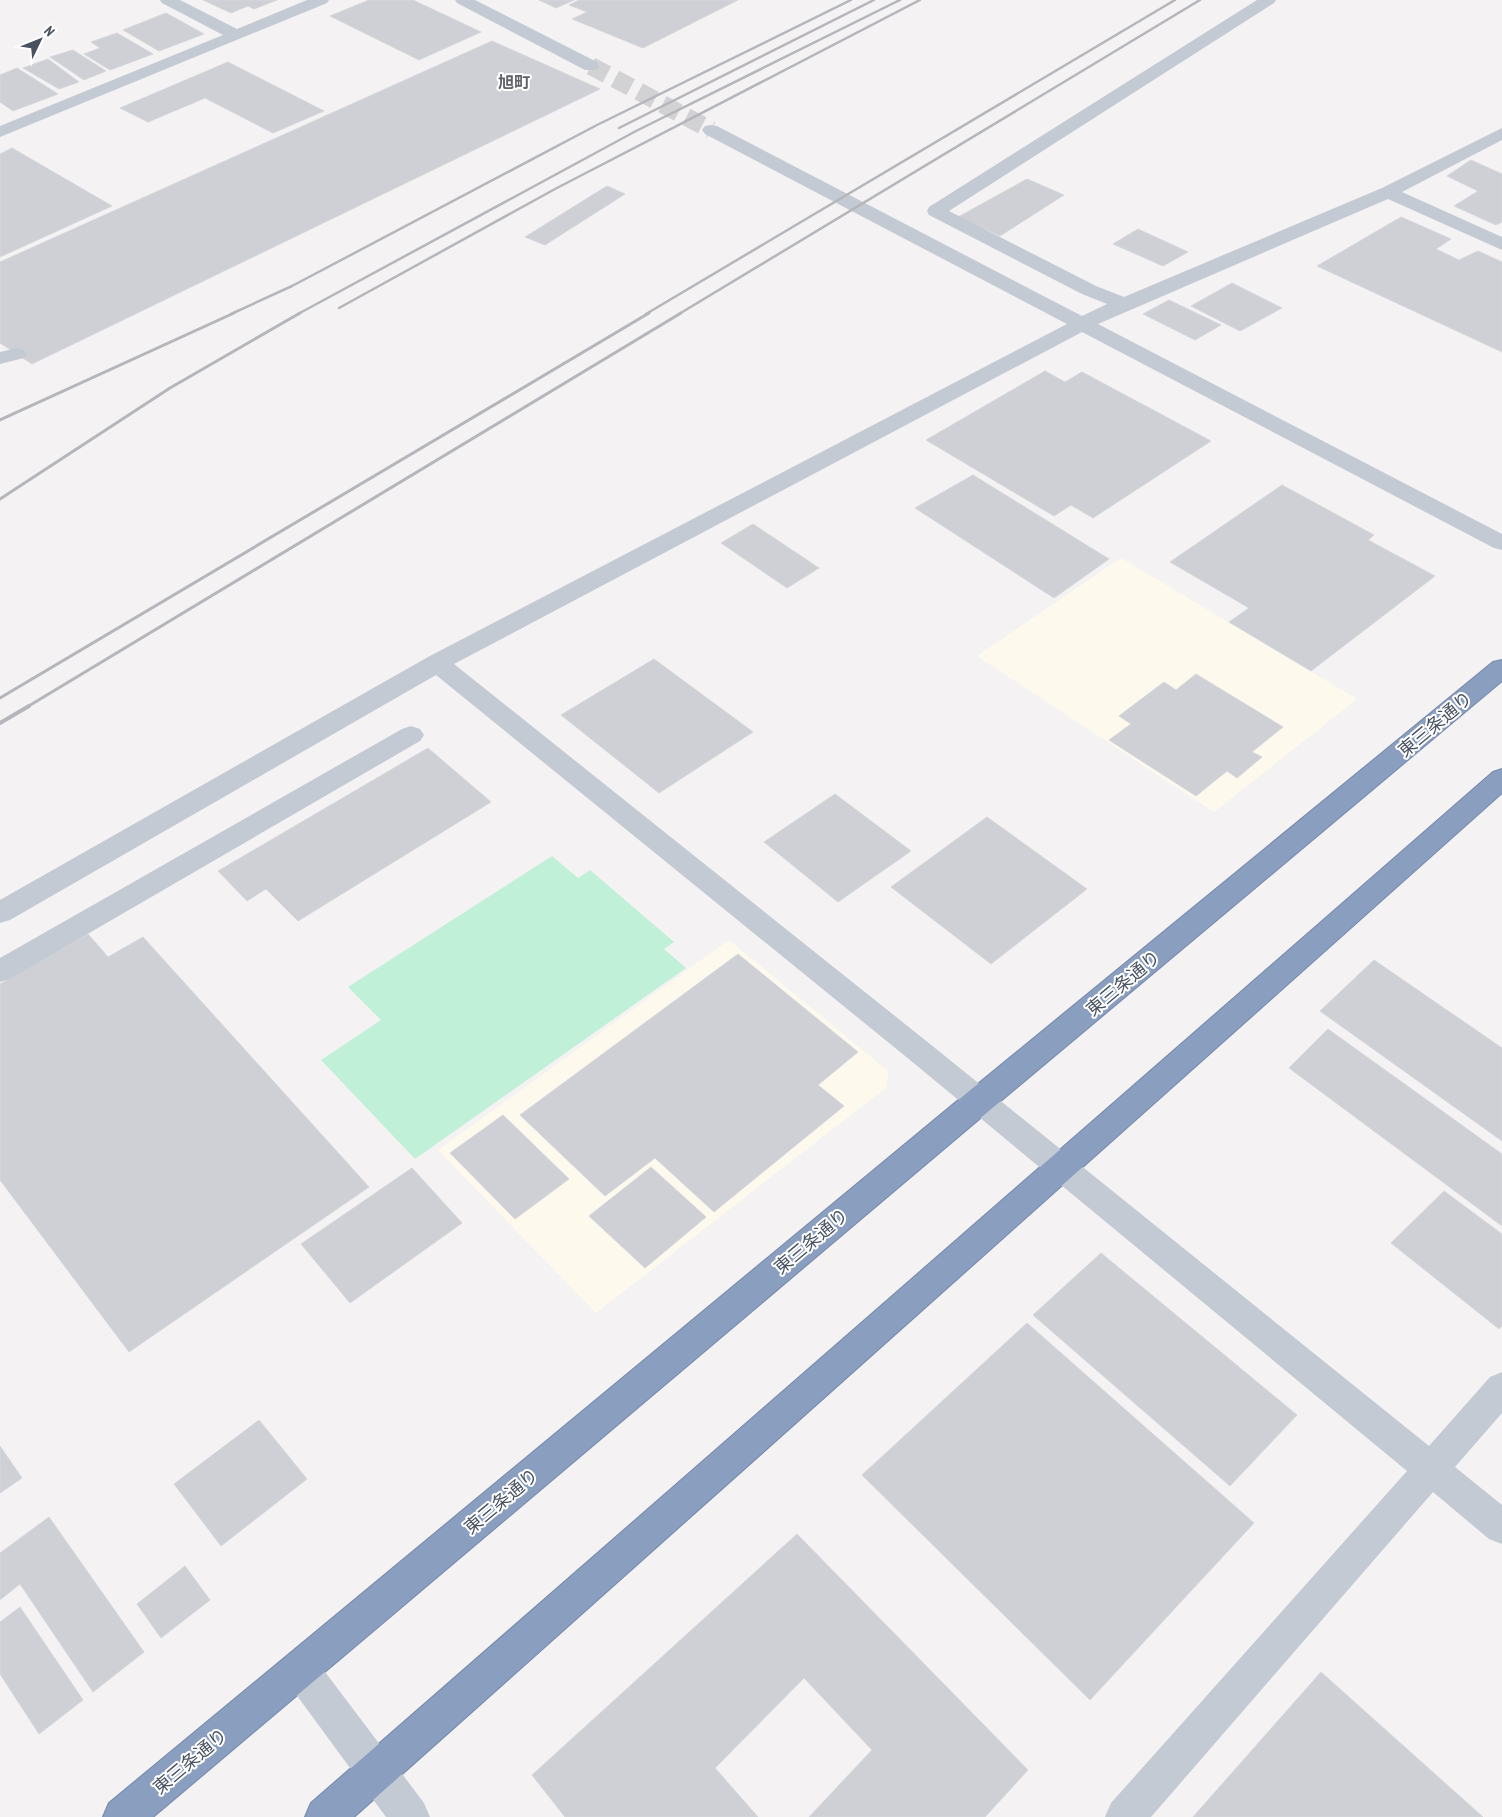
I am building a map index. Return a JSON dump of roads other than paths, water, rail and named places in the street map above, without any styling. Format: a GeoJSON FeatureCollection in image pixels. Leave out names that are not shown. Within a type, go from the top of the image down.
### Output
{"type":"FeatureCollection","features":[{"type":"Feature","properties":{"kind":"highway","name":"東三条通り"},"geometry":{"type":"LineString","coordinates":[[123,1817],[1502,668]]}},
{"type":"Feature","properties":{"kind":"highway"},"geometry":{"type":"LineString","coordinates":[[325,1817],[1502,778]]}},
{"type":"Feature","properties":{"kind":"street"},"geometry":{"type":"LineString","coordinates":[[168,0],[236,35]]}},
{"type":"Feature","properties":{"kind":"street"},"geometry":{"type":"LineString","coordinates":[[0,132],[321,0]]}},
{"type":"Feature","properties":{"kind":"street"},"geometry":{"type":"LineString","coordinates":[[464,0],[591,66]]}},
{"type":"Feature","properties":{"kind":"street"},"geometry":{"type":"LineString","coordinates":[[1124,304],[1089,290],[936,211],[1268,0]]}},
{"type":"Feature","properties":{"kind":"street"},"geometry":{"type":"LineString","coordinates":[[711,130],[1502,543]]}},
{"type":"Feature","properties":{"kind":"street"},"geometry":{"type":"LineString","coordinates":[[0,913],[437,663],[1081,324],[1388,192],[1502,133]]}},
{"type":"Feature","properties":{"kind":"street"},"geometry":{"type":"LineString","coordinates":[[1388,192],[1502,244]]}},
{"type":"Feature","properties":{"kind":"street"},"geometry":{"type":"LineString","coordinates":[[437,663],[920,1052],[1502,1527]]}},
{"type":"Feature","properties":{"kind":"street"},"geometry":{"type":"LineString","coordinates":[[0,971],[411,735]]}},
{"type":"Feature","properties":{"kind":"street"},"geometry":{"type":"LineString","coordinates":[[1125,1817],[1502,1388]]}},
{"type":"Feature","properties":{"kind":"street"},"geometry":{"type":"LineString","coordinates":[[300,1669],[410,1817]]}},
{"type":"Feature","properties":{"kind":"tunnel"},"geometry":{"type":"LineString","coordinates":[[591,66],[711,130]]}},
{"type":"Feature","properties":{"kind":"railway"},"geometry":{"type":"LineString","coordinates":[[231,314],[292,286],[597,125],[851,0]]}},
{"type":"Feature","properties":{"kind":"railway"},"geometry":{"type":"LineString","coordinates":[[619,128],[874,0]]}},
{"type":"Feature","properties":{"kind":"railway"},"geometry":{"type":"LineString","coordinates":[[298,314],[636,131],[900,0]]}},
{"type":"Feature","properties":{"kind":"railway"},"geometry":{"type":"LineString","coordinates":[[339,308],[555,189],[920,0]]}},
{"type":"Feature","properties":{"kind":"railway"},"geometry":{"type":"LineString","coordinates":[[646,314],[1175,0]]}},
{"type":"Feature","properties":{"kind":"railway"},"geometry":{"type":"LineString","coordinates":[[679,314],[1200,0]]}},
{"type":"Feature","properties":{"kind":"railway"},"geometry":{"type":"LineString","coordinates":[[0,420],[234,313]]}},
{"type":"Feature","properties":{"kind":"railway"},"geometry":{"type":"LineString","coordinates":[[0,499],[170,388],[300,313]]}},
{"type":"Feature","properties":{"kind":"railway"},"geometry":{"type":"LineString","coordinates":[[0,698],[649,313]]}},
{"type":"Feature","properties":{"kind":"railway"},"geometry":{"type":"LineString","coordinates":[[27,707],[681,313]]}},
{"type":"Feature","properties":{"kind":"railway"},"geometry":{"type":"LineString","coordinates":[[0,723],[29,706]]}},
{"type":"Feature","properties":{"kind":"district","name":"旭町"},"geometry":{"type":"Point","coordinates":[514,82]}}]}
